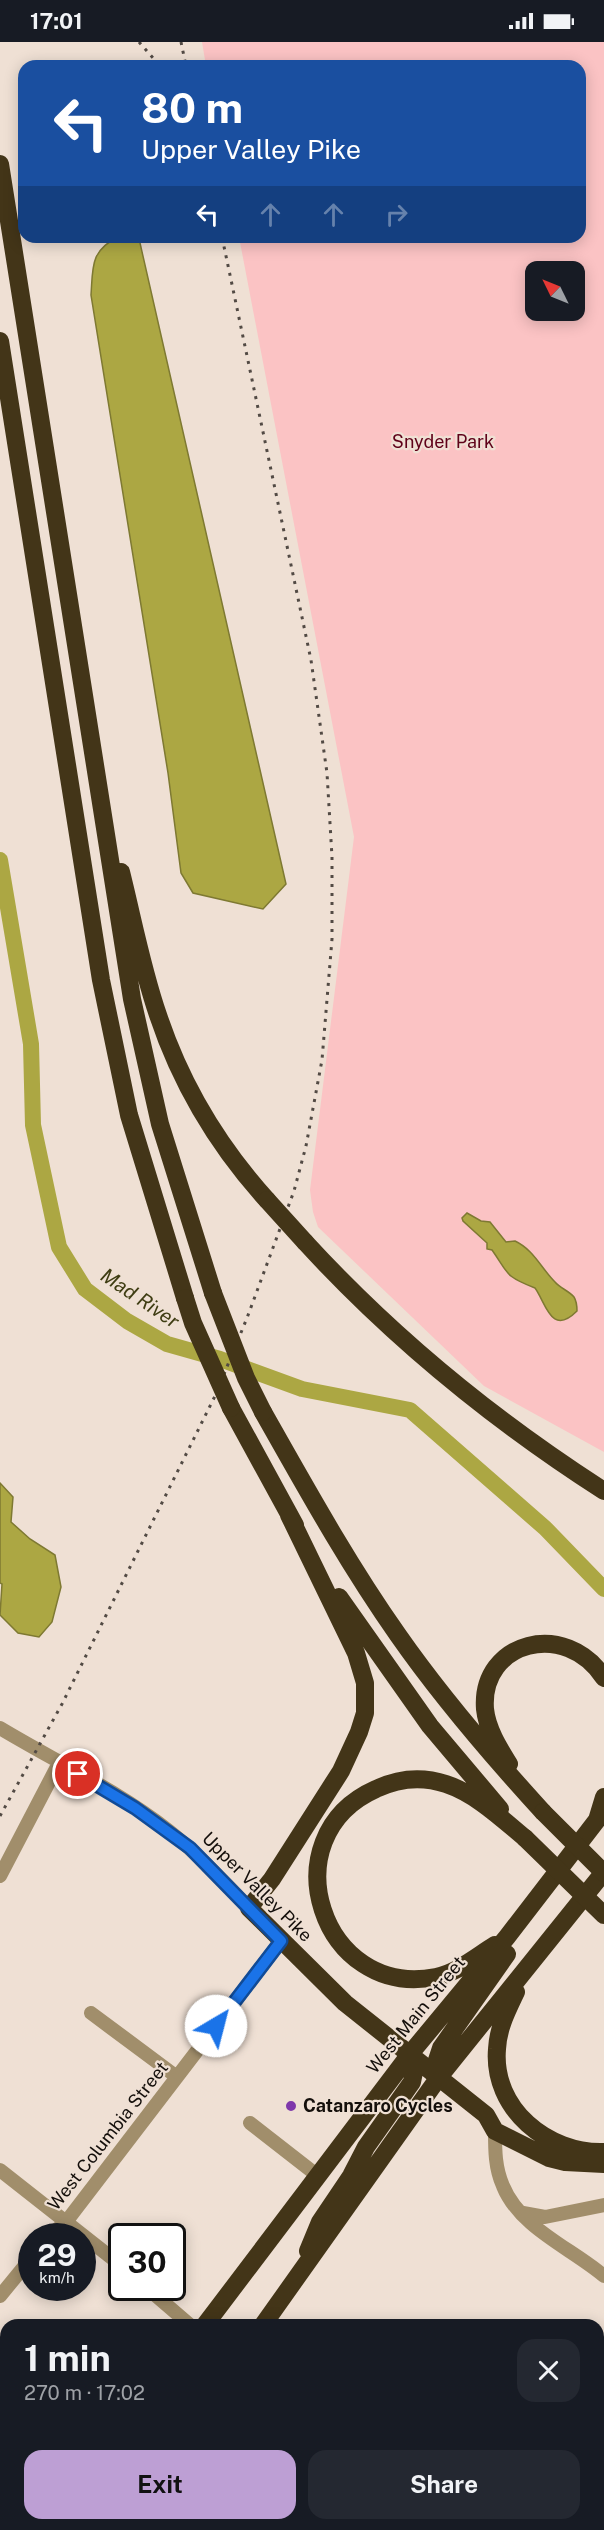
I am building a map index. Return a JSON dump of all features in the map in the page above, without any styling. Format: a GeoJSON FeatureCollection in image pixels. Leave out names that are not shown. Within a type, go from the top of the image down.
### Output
{"type":"FeatureCollection","features":[{"type":"Feature","properties":{"kind":"highway"},"geometry":{"type":"LineString","coordinates":[[0,164],[119,926],[145,1060],[178,1189],[213,1293],[246,1378],[263,1412],[334,1537],[398,1635],[474,1737],[543,1812],[604,1873],[440,2077],[267,2319]]}},
{"type":"Feature","properties":{"kind":"highway"},"geometry":{"type":"LineString","coordinates":[[0,341],[101,980],[129,1115],[198,1334],[231,1408],[289,1515],[357,1653],[365,1683],[365,1713],[341,1771],[277,1870],[249,1908]]}},
{"type":"Feature","properties":{"kind":"highway"},"geometry":{"type":"LineString","coordinates":[[92,757],[143,965],[158,1016],[173,1054],[208,1123],[249,1180],[365,1304],[456,1384],[531,1442],[604,1491]]}},
{"type":"Feature","properties":{"kind":"highway"},"geometry":{"type":"LineString","coordinates":[[289,1515],[384,1664],[430,1726],[525,1838],[604,1915]]}},
{"type":"Feature","properties":{"kind":"highway"},"geometry":{"type":"LineString","coordinates":[[543,1812],[516,1777],[488,1722],[486,1696],[493,1674],[500,1664],[518,1650],[529,1645],[553,1643],[578,1651],[598,1669],[604,1678]]}},
{"type":"Feature","properties":{"kind":"highway"},"geometry":{"type":"LineString","coordinates":[[507,1938],[447,1974],[421,1979],[387,1974],[360,1962],[338,1941],[328,1925],[318,1898],[316,1868],[326,1837],[342,1812],[367,1792],[402,1780],[418,1778],[448,1785],[490,1809],[525,1838]]}},
{"type":"Feature","properties":{"kind":"highway","name":"West Main Street"},"geometry":{"type":"LineString","coordinates":[[210,2319],[410,2054],[507,1938],[597,1820],[604,1797]]}},
{"type":"Feature","properties":{"kind":"highway"},"geometry":{"type":"LineString","coordinates":[[440,2077],[437,2060],[441,2048],[528,1925],[542,1892]]}},
{"type":"Feature","properties":{"kind":"highway","name":"Upper Valley Pike"},"geometry":{"type":"LineString","coordinates":[[249,1908],[345,2003],[486,2115],[495,2131]]}},
{"type":"Feature","properties":{"kind":"highway"},"geometry":{"type":"LineString","coordinates":[[529,1965],[499,2033],[496,2061],[505,2093],[522,2120],[545,2139],[573,2150],[604,2152]]}},
{"type":"Feature","properties":{"kind":"highway"},"geometry":{"type":"LineString","coordinates":[[281,2300],[310,2247],[320,2222],[366,2147],[412,2082],[415,2067],[410,2054]]}},
{"type":"Feature","properties":{"kind":"highway"},"geometry":{"type":"LineString","coordinates":[[495,2131],[549,2158],[565,2162],[604,2164]]}},
{"type":"Feature","properties":{"kind":"street","name":"Upper Valley Pike"},"geometry":{"type":"LineString","coordinates":[[0,1728],[167,1829],[210,1867],[249,1908]]}},
{"type":"Feature","properties":{"kind":"street"},"geometry":{"type":"LineString","coordinates":[[0,1876],[59,1763]]}},
{"type":"Feature","properties":{"kind":"street","name":"West Columbia Street"},"geometry":{"type":"LineString","coordinates":[[66,2222],[281,1941]]}},
{"type":"Feature","properties":{"kind":"street"},"geometry":{"type":"LineString","coordinates":[[91,2013],[177,2077]]}},
{"type":"Feature","properties":{"kind":"street"},"geometry":{"type":"LineString","coordinates":[[250,2123],[318,2176]]}},
{"type":"Feature","properties":{"kind":"street"},"geometry":{"type":"LineString","coordinates":[[495,2131],[499,2175],[503,2189],[534,2225],[604,2276]]}},
{"type":"Feature","properties":{"kind":"street"},"geometry":{"type":"LineString","coordinates":[[0,2170],[108,2255]]}},
{"type":"Feature","properties":{"kind":"street"},"geometry":{"type":"LineString","coordinates":[[521,2212],[545,2217],[604,2205]]}},
{"type":"Feature","properties":{"kind":"street"},"geometry":{"type":"LineString","coordinates":[[0,2296],[18,2274]]}},
{"type":"Feature","properties":{"kind":"street"},"geometry":{"type":"LineString","coordinates":[[162,2301],[183,2319]]}},
{"type":"Feature","properties":{"kind":"green space","name":"Snyder Park"},"geometry":{"type":"Polygon","coordinates":[[[202,42],[604,42],[604,1452],[484,1386],[318,1227],[310,1190],[354,837],[240,243],[586,243],[586,60],[205,60],[202,42]]]}},
{"type":"Feature","properties":{"kind":"shaded area"},"geometry":{"type":"Polygon","coordinates":[[[108,243],[140,243],[286,884],[263,909],[193,893],[181,873],[168,773],[91,295],[93,268],[102,248],[108,243]]]}},
{"type":"Feature","properties":{"kind":"shaded area"},"geometry":{"type":"Polygon","coordinates":[[[467,1213],[481,1221],[490,1222],[506,1242],[515,1241],[527,1249],[550,1277],[574,1297],[577,1311],[561,1320],[550,1315],[535,1288],[512,1277],[492,1250],[487,1249],[487,1243],[463,1221],[462,1218],[467,1213]]]}},
{"type":"Feature","properties":{"kind":"shaded area"},"geometry":{"type":"Polygon","coordinates":[[[0,1483],[13,1497],[11,1522],[30,1539],[55,1555],[61,1587],[52,1622],[39,1637],[18,1633],[0,1615],[2,1584],[0,1583],[0,1483]]]}},
{"type":"Feature","properties":{"kind":"waterway","name":"Mad River"},"geometry":{"type":"LineString","coordinates":[[0,860],[31,1044],[33,1125],[59,1247],[85,1289],[127,1321],[167,1344],[220,1359],[302,1389],[410,1410],[545,1528],[604,1589]]}},
{"type":"Feature","properties":{"kind":"railway"},"geometry":{"type":"LineString","coordinates":[[139,42],[155,60]]}},
{"type":"Feature","properties":{"kind":"railway"},"geometry":{"type":"LineString","coordinates":[[181,42],[185,60]]}},
{"type":"Feature","properties":{"kind":"railway"},"geometry":{"type":"LineString","coordinates":[[0,1816],[62,1704],[215,1396],[247,1318],[294,1191],[306,1146],[322,1060],[332,939],[332,857],[327,773],[311,660],[223,243]]}},
{"type":"Feature","properties":{"kind":"place","name":"Catanzaro Cycles"},"geometry":{"type":"Point","coordinates":[291,2106]}},
{"type":"Feature","properties":{"kind":"route"},"geometry":{"type":"LineString","coordinates":[[78,1774],[167,1829],[210,1867],[281,1941],[216,2026]]}}]}
